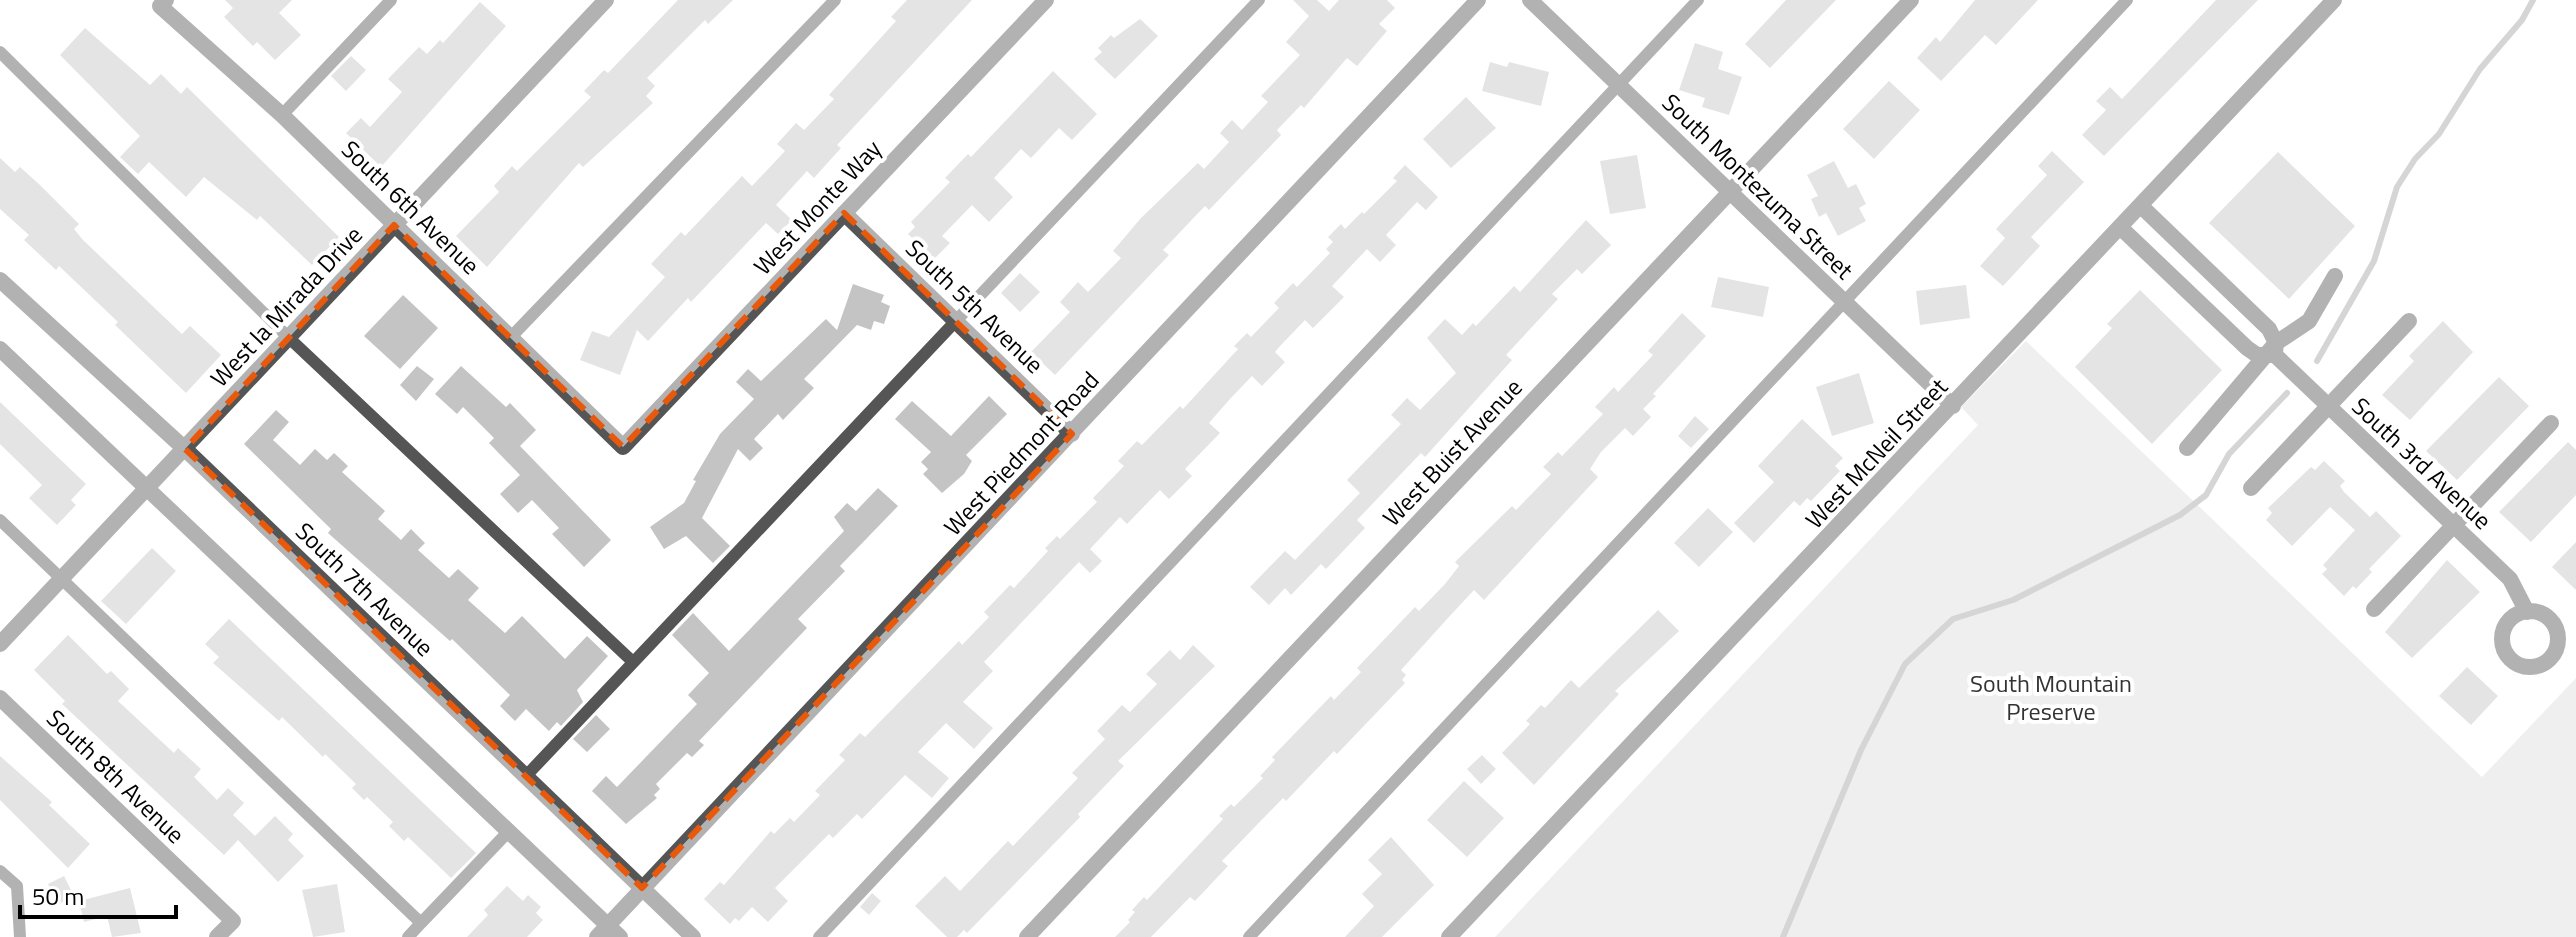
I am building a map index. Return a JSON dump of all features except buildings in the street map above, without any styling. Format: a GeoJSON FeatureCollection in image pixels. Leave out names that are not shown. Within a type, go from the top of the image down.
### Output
{"type":"FeatureCollection","features":[{"type":"Feature","properties":{"kind":"street","name":"West la Mirada Drive"},"geometry":{"type":"LineString","coordinates":[[0,644],[606,0]]}},
{"type":"Feature","properties":{"kind":"street","name":"West Monte Way"},"geometry":{"type":"LineString","coordinates":[[623,447],[1046,0]]}},
{"type":"Feature","properties":{"kind":"street","name":"West Piedmont Road"},"geometry":{"type":"LineString","coordinates":[[608,933],[642,888],[1478,0]]}},
{"type":"Feature","properties":{"kind":"street","name":"South Montezuma Street"},"geometry":{"type":"LineString","coordinates":[[1530,0],[1953,406]]}},
{"type":"Feature","properties":{"kind":"street","name":"West Buist Avenue"},"geometry":{"type":"LineString","coordinates":[[1027,937],[1911,0]]}},
{"type":"Feature","properties":{"kind":"street","name":"West McNeil Street"},"geometry":{"type":"LineString","coordinates":[[1449,937],[2334,0]]}},
{"type":"Feature","properties":{"kind":"street","name":"South 6th Avenue"},"geometry":{"type":"LineString","coordinates":[[163,3],[623,447]]}},
{"type":"Feature","properties":{"kind":"street","name":"South 3rd Avenue"},"geometry":{"type":"LineString","coordinates":[[2141,206],[2269,329],[2272,351],[2510,579],[2527,612]]}},
{"type":"Feature","properties":{"kind":"street","name":"South 5th Avenue"},"geometry":{"type":"LineString","coordinates":[[844,213],[1072,434]]}},
{"type":"Feature","properties":{"kind":"street","name":"South 3rd Avenue"},"geometry":{"type":"LineString","coordinates":[[2121,228],[2247,348],[2257,355],[2272,351]]}},
{"type":"Feature","properties":{"kind":"street"},"geometry":{"type":"LineString","coordinates":[[2187,448],[2272,351],[2309,321],[2335,276]]}},
{"type":"Feature","properties":{"kind":"street","name":"South 7th Avenue"},"geometry":{"type":"LineString","coordinates":[[0,280],[185,449],[693,937]]}},
{"type":"Feature","properties":{"kind":"street"},"geometry":{"type":"LineString","coordinates":[[2251,488],[2409,321]]}},
{"type":"Feature","properties":{"kind":"street"},"geometry":{"type":"LineString","coordinates":[[0,349],[509,831],[608,933]]}},
{"type":"Feature","properties":{"kind":"street"},"geometry":{"type":"LineString","coordinates":[[2374,609],[2551,423]]}},
{"type":"Feature","properties":{"kind":"street","name":"South 3rd Avenue"},"geometry":{"type":"LineString","coordinates":[[2527,612],[2548,617],[2566,635],[2552,657],[2544,664],[2533,667],[2513,661],[2506,653],[2504,632],[2508,622],[2527,612]]}},
{"type":"Feature","properties":{"kind":"street","name":"South 8th Avenue"},"geometry":{"type":"LineString","coordinates":[[0,698],[233,921],[217,937]]}},
{"type":"Feature","properties":{"kind":"lane"},"geometry":{"type":"LineString","coordinates":[[282,115],[391,0]]}},
{"type":"Feature","properties":{"kind":"lane"},"geometry":{"type":"LineString","coordinates":[[510,338],[835,0]]}},
{"type":"Feature","properties":{"kind":"lane"},"geometry":{"type":"LineString","coordinates":[[526,776],[1259,0]]}},
{"type":"Feature","properties":{"kind":"lane"},"geometry":{"type":"LineString","coordinates":[[819,937],[1698,0]]}},
{"type":"Feature","properties":{"kind":"lane"},"geometry":{"type":"LineString","coordinates":[[1249,937],[2127,0]]}},
{"type":"Feature","properties":{"kind":"lane"},"geometry":{"type":"LineString","coordinates":[[0,52],[289,338],[633,662]]}},
{"type":"Feature","properties":{"kind":"lane"},"geometry":{"type":"LineString","coordinates":[[0,520],[421,923]]}},
{"type":"Feature","properties":{"kind":"lane"},"geometry":{"type":"LineString","coordinates":[[408,937],[509,831]]}},
{"type":"Feature","properties":{"kind":"lane"},"geometry":{"type":"LineString","coordinates":[[0,871],[17,886],[20,937]]}},
{"type":"Feature","properties":{"kind":"highlighted area"},"geometry":{"type":"Polygon","coordinates":[[[844,213],[1072,434],[642,888],[185,449],[394,225],[623,447],[844,213]]]}},
{"type":"Feature","properties":{"kind":"green space","name":"South Mountain Preserve"},"geometry":{"type":"Polygon","coordinates":[[[2026,341],[2482,777],[2576,678],[2576,937],[1495,937],[1978,425],[1961,407],[2026,341]]]}},
{"type":"Feature","properties":{"kind":"waterway"},"geometry":{"type":"LineString","coordinates":[[2317,361],[2374,261],[2397,187],[2415,159],[2439,134],[2480,69],[2522,20],[2533,0]]}},
{"type":"Feature","properties":{"kind":"waterway"},"geometry":{"type":"LineString","coordinates":[[1783,937],[1861,750],[1905,664],[1953,619],[2013,600],[2180,515],[2206,495],[2229,454],[2287,393]]}}]}
